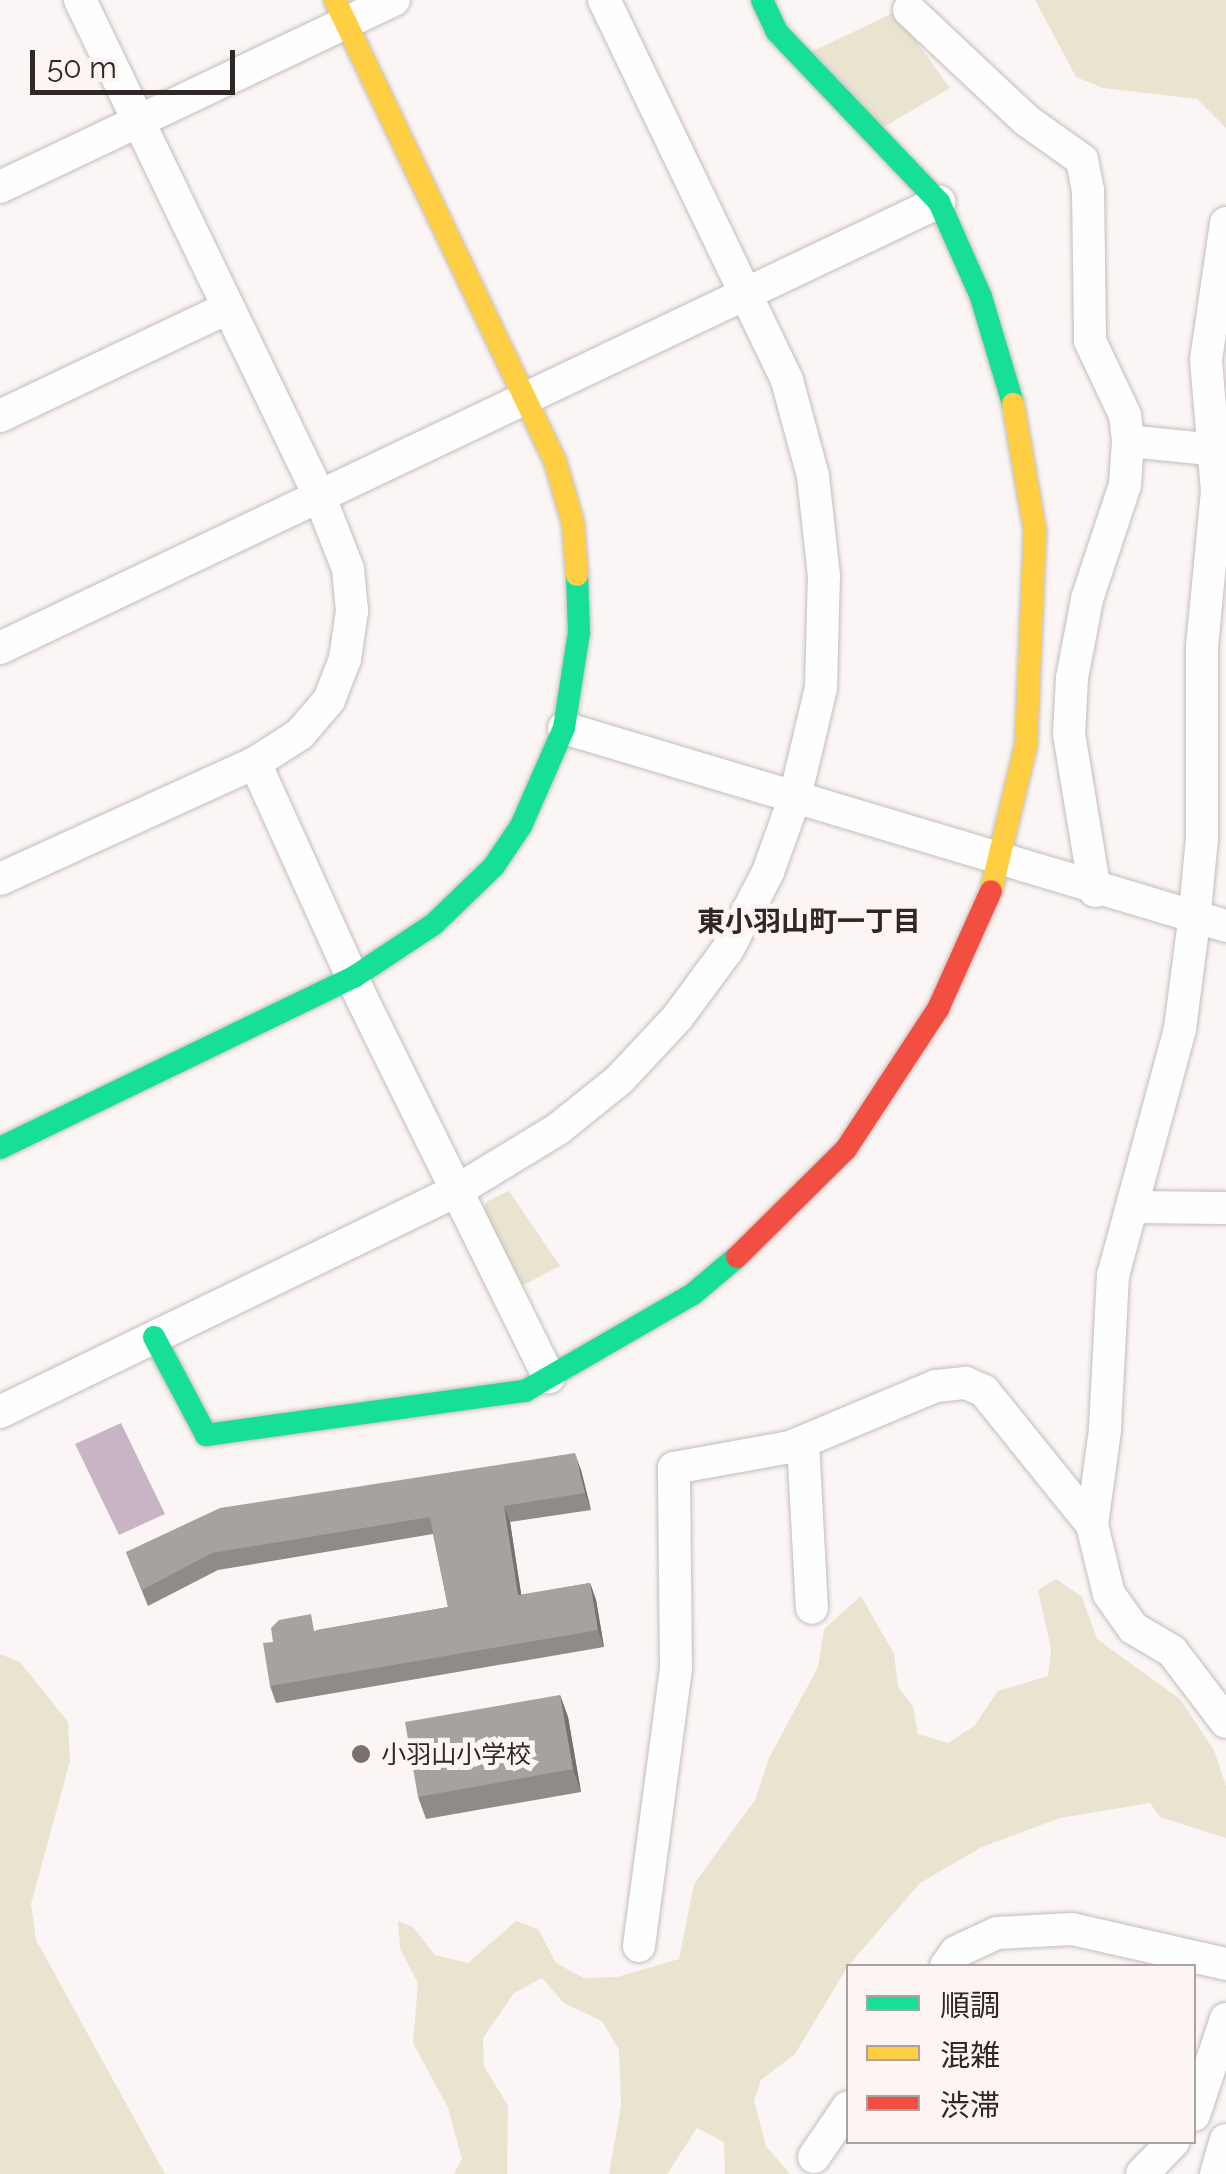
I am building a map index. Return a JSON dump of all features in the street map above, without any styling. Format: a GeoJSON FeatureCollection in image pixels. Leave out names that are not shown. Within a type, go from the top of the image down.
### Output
{"type":"FeatureCollection","features":[{"type":"Feature","properties":{"kind":"street"},"geometry":{"type":"LineString","coordinates":[[0,880],[255,763],[300,734],[329,700],[345,658],[352,612],[348,569],[319,495],[80,0]]}},
{"type":"Feature","properties":{"kind":"street"},"geometry":{"type":"LineString","coordinates":[[0,187],[138,122],[340,11],[394,0]]}},
{"type":"Feature","properties":{"kind":"street"},"geometry":{"type":"LineString","coordinates":[[0,1412],[458,1190],[558,1129],[619,1080],[678,1018],[728,949],[768,872],[795,798],[821,688],[824,576],[813,476],[787,380],[604,0]]}},
{"type":"Feature","properties":{"kind":"street"},"geometry":{"type":"LineString","coordinates":[[154,1337],[206,1435],[526,1391],[692,1294],[768,1231],[846,1149],[938,1009],[1000,864],[1026,745],[1035,531],[1020,427],[981,297],[939,202],[776,32],[762,0]]}},
{"type":"Feature","properties":{"kind":"street"},"geometry":{"type":"LineString","coordinates":[[909,10],[1026,120],[1082,160],[1088,190],[1090,341],[1125,416],[1128,441],[1125,485],[1090,586],[1072,678],[1069,734],[1095,891]]}},
{"type":"Feature","properties":{"kind":"street"},"geometry":{"type":"LineString","coordinates":[[0,1148],[354,977],[434,924],[494,866],[542,788],[564,728],[579,632],[573,523],[529,399],[340,11]]}},
{"type":"Feature","properties":{"kind":"street"},"geometry":{"type":"LineString","coordinates":[[0,648],[939,202]]}},
{"type":"Feature","properties":{"kind":"street"},"geometry":{"type":"LineString","coordinates":[[1226,222],[1206,360],[1221,452],[1210,923],[1113,1275],[1106,1430],[1092,1525],[1109,1594],[1132,1628],[1172,1651],[1226,1722]]}},
{"type":"Feature","properties":{"kind":"street"},"geometry":{"type":"LineString","coordinates":[[0,416],[227,308]]}},
{"type":"Feature","properties":{"kind":"street"},"geometry":{"type":"LineString","coordinates":[[1128,441],[1221,452]]}},
{"type":"Feature","properties":{"kind":"street"},"geometry":{"type":"LineString","coordinates":[[564,728],[1000,864],[1210,923]]}},
{"type":"Feature","properties":{"kind":"street"},"geometry":{"type":"LineString","coordinates":[[255,763],[354,977],[549,1377]]}},
{"type":"Feature","properties":{"kind":"street"},"geometry":{"type":"LineString","coordinates":[[1134,1207],[1226,1208]]}},
{"type":"Feature","properties":{"kind":"street"},"geometry":{"type":"LineString","coordinates":[[639,1946],[676,1666],[674,1468],[803,1443],[936,1386],[966,1383],[984,1391],[1092,1525]]}},
{"type":"Feature","properties":{"kind":"street"},"geometry":{"type":"LineString","coordinates":[[803,1443],[812,1608]]}},
{"type":"Feature","properties":{"kind":"street"},"geometry":{"type":"LineString","coordinates":[[947,1964],[956,1952],[997,1933],[1072,1929],[1126,1955],[1226,1964]]}},
{"type":"Feature","properties":{"kind":"street"},"geometry":{"type":"LineString","coordinates":[[1196,2106],[1226,2019]]}},
{"type":"Feature","properties":{"kind":"street"},"geometry":{"type":"LineString","coordinates":[[814,2157],[846,2110]]}},
{"type":"Feature","properties":{"kind":"street"},"geometry":{"type":"LineString","coordinates":[[1216,2174],[1226,2140]]}},
{"type":"Feature","properties":{"kind":"street"},"geometry":{"type":"LineString","coordinates":[[1142,2174],[1171,2144]]}},
{"type":"Feature","properties":{"kind":"shaded area"},"geometry":{"type":"Polygon","coordinates":[[[1035,0],[1226,0],[1226,128],[1197,99],[1103,88],[1076,77],[1035,0]]]}},
{"type":"Feature","properties":{"kind":"shaded area"},"geometry":{"type":"Polygon","coordinates":[[[895,12],[950,88],[882,128],[809,53],[895,12]]]}},
{"type":"Feature","properties":{"kind":"shaded area"},"geometry":{"type":"Polygon","coordinates":[[[509,1191],[560,1266],[518,1288],[482,1221],[486,1202],[509,1191]]]}},
{"type":"Feature","properties":{"kind":"shaded area"},"geometry":{"type":"Polygon","coordinates":[[[121,1423],[165,1514],[119,1535],[75,1444],[121,1423]]]}},
{"type":"Feature","properties":{"kind":"shaded area"},"geometry":{"type":"Polygon","coordinates":[[[1056,1579],[1082,1597],[1097,1639],[1180,1699],[1214,1750],[1226,1786],[1226,1838],[1160,1817],[1150,1803],[1060,1818],[982,1847],[920,1883],[846,1964],[795,2054],[761,2080],[754,2101],[766,2146],[790,2174],[725,2174],[724,2142],[697,2128],[667,2174],[609,2174],[621,2106],[619,2050],[602,2021],[564,2003],[542,1978],[514,1993],[483,2038],[484,2066],[508,2106],[507,2174],[454,2174],[462,2159],[448,2108],[413,2043],[418,1983],[400,1949],[398,1921],[413,1927],[435,1955],[468,1963],[516,1921],[538,1929],[556,1963],[584,1978],[617,1977],[679,1959],[694,1884],[755,1800],[769,1758],[818,1667],[824,1629],[861,1596],[894,1654],[898,1687],[913,1706],[918,1734],[948,1743],[974,1726],[998,1691],[1048,1676],[1051,1649],[1038,1590],[1056,1579]]]}},
{"type":"Feature","properties":{"kind":"shaded area"},"geometry":{"type":"Polygon","coordinates":[[[0,1654],[20,1662],[68,1722],[70,1761],[31,1904],[36,1940],[165,2174],[0,2174],[0,1654]]]}},
{"type":"Feature","properties":{"kind":"building"},"geometry":{"type":"Polygon","coordinates":[[[575,1453],[585,1493],[504,1506],[518,1595],[590,1583],[598,1630],[270,1686],[263,1643],[273,1642],[271,1628],[279,1620],[311,1614],[314,1631],[448,1607],[430,1517],[212,1553],[142,1590],[126,1552],[220,1508],[575,1453]]]}},
{"type":"Feature","properties":{"kind":"building"},"geometry":{"type":"Polygon","coordinates":[[[560,1695],[573,1769],[418,1797],[405,1722],[560,1695]]]}},
{"type":"Feature","properties":{"kind":"traffic: fast"},"geometry":{"type":"LineString","coordinates":[[762,0],[777,32],[939,202],[981,297],[1013,404]]}},
{"type":"Feature","properties":{"kind":"traffic: fast"},"geometry":{"type":"LineString","coordinates":[[0,1148],[354,977],[434,924],[494,866],[521,826],[564,728],[579,632],[577,575]]}},
{"type":"Feature","properties":{"kind":"traffic: fast"},"geometry":{"type":"LineString","coordinates":[[154,1337],[206,1435],[525,1391],[693,1294],[737,1257]]}},
{"type":"Feature","properties":{"kind":"traffic: slow"},"geometry":{"type":"LineString","coordinates":[[335,0],[555,461],[573,523],[577,575]]}},
{"type":"Feature","properties":{"kind":"traffic: slow"},"geometry":{"type":"LineString","coordinates":[[991,891],[1026,745],[1035,531],[1013,404]]}},
{"type":"Feature","properties":{"kind":"traffic: jam"},"geometry":{"type":"LineString","coordinates":[[737,1257],[846,1149],[938,1009],[991,891]]}},
{"type":"Feature","properties":{"kind":"place","name":"小羽山小学校"},"geometry":{"type":"Point","coordinates":[361,1754]}},
{"type":"Feature","properties":{"kind":"district","name":"東小羽山町一丁目"},"geometry":{"type":"Point","coordinates":[809,922]}}]}
